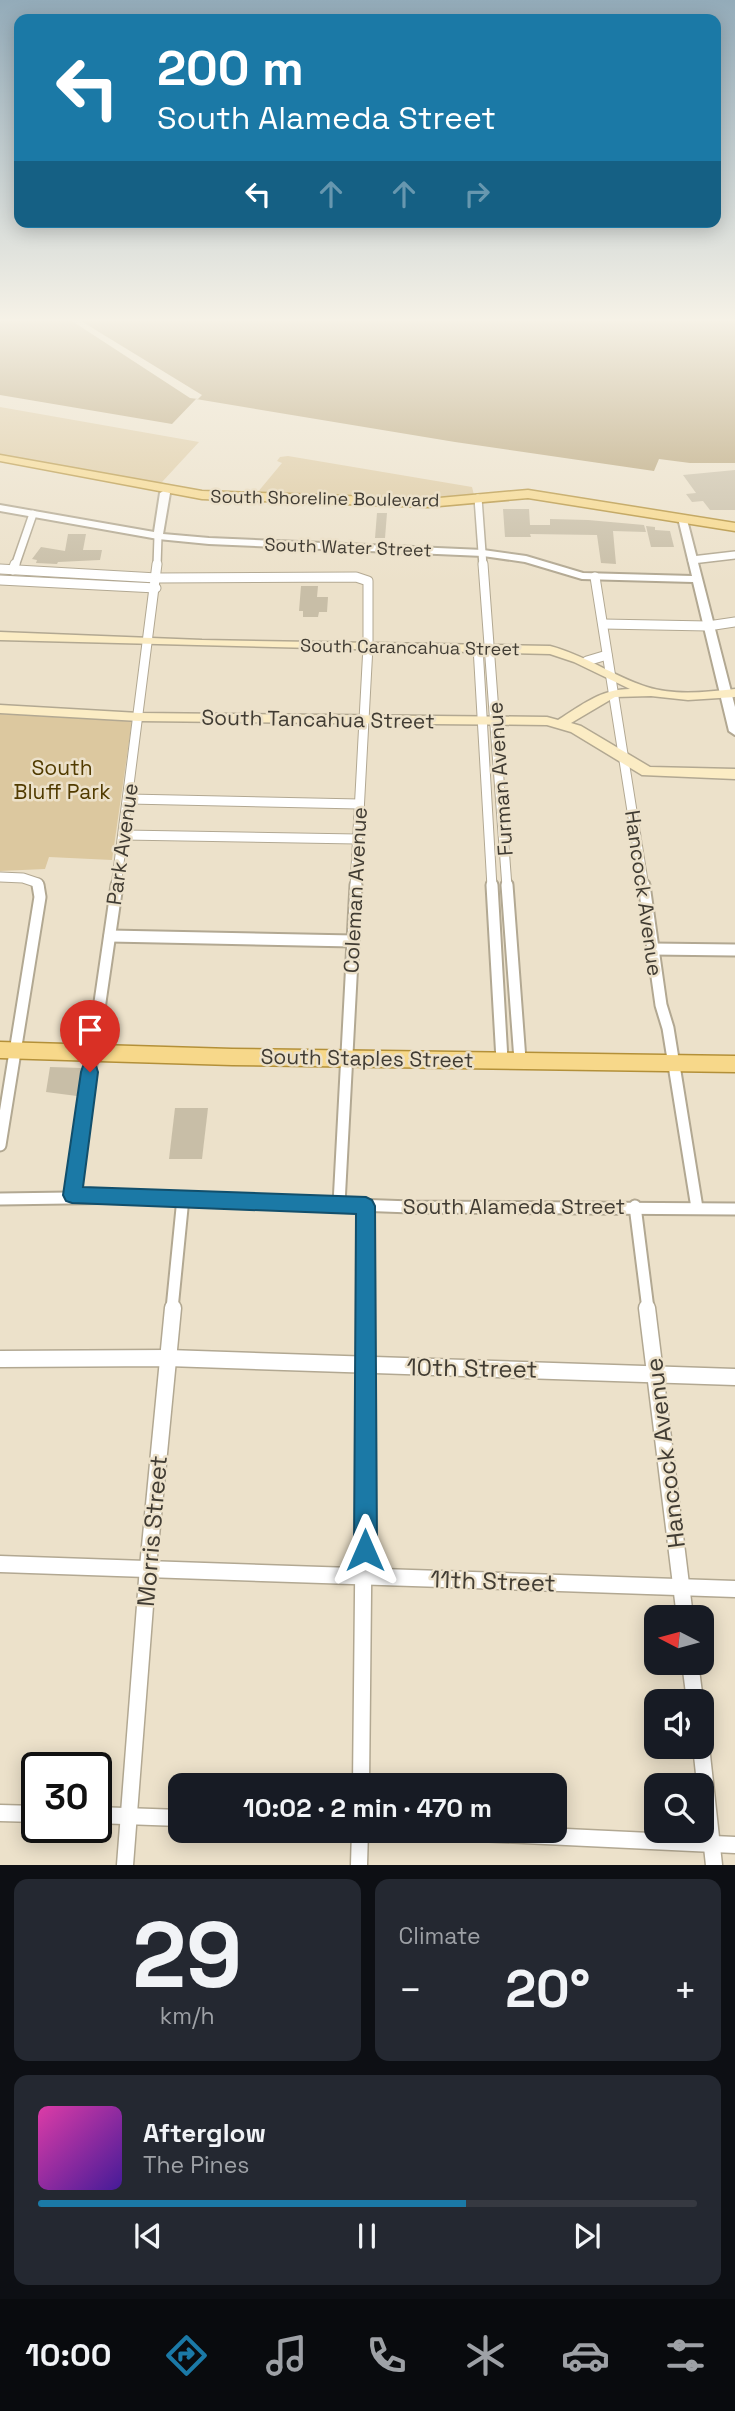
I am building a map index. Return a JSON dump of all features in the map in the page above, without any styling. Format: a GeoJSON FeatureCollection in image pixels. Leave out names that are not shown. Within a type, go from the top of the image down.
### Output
{"type":"FeatureCollection","features":[{"type":"Feature","properties":{"kind":"main road","name":"South Shoreline Boulevard"},"geometry":{"type":"LineString","coordinates":[[0,458],[166,492]]}},
{"type":"Feature","properties":{"kind":"main road","name":"South Shoreline Boulevard"},"geometry":{"type":"LineString","coordinates":[[0,465],[211,499],[406,507],[478,499],[519,498],[735,527]]}},
{"type":"Feature","properties":{"kind":"main road","name":"South Shoreline Boulevard"},"geometry":{"type":"LineString","coordinates":[[683,521],[735,534]]}},
{"type":"Feature","properties":{"kind":"main road","name":"South Carancahua Street"},"geometry":{"type":"LineString","coordinates":[[0,636],[148,642],[550,650],[587,661],[659,694]]}},
{"type":"Feature","properties":{"kind":"main road"},"geometry":{"type":"LineString","coordinates":[[561,724],[604,696],[615,693],[730,693]]}},
{"type":"Feature","properties":{"kind":"main road","name":"South Tancahua Street"},"geometry":{"type":"LineString","coordinates":[[0,709],[139,717],[561,724],[576,729],[647,772]]}},
{"type":"Feature","properties":{"kind":"main road"},"geometry":{"type":"LineString","coordinates":[[647,772],[735,774]]}},
{"type":"Feature","properties":{"kind":"main road","name":"South Staples Street"},"geometry":{"type":"LineString","coordinates":[[8,1050],[346,1059],[735,1064]]}},
{"type":"Feature","properties":{"kind":"street","name":"Park Avenue"},"geometry":{"type":"LineString","coordinates":[[72,1195],[129,799],[156,583],[158,537],[166,492]]}},
{"type":"Feature","properties":{"kind":"street","name":"Furman Avenue"},"geometry":{"type":"LineString","coordinates":[[478,499],[483,553],[489,721],[488,821],[494,926],[511,1060]]}},
{"type":"Feature","properties":{"kind":"street","name":"South Water Street"},"geometry":{"type":"LineString","coordinates":[[0,508],[158,537],[483,553],[526,558],[571,574],[595,577],[696,579]]}},
{"type":"Feature","properties":{"kind":"street"},"geometry":{"type":"LineString","coordinates":[[13,570],[33,514]]}},
{"type":"Feature","properties":{"kind":"street"},"geometry":{"type":"LineString","coordinates":[[683,521],[708,626],[730,693],[735,731]]}},
{"type":"Feature","properties":{"kind":"street"},"geometry":{"type":"LineString","coordinates":[[692,560],[735,555]]}},
{"type":"Feature","properties":{"kind":"street"},"geometry":{"type":"LineString","coordinates":[[0,569],[156,583]]}},
{"type":"Feature","properties":{"kind":"street","name":"Hancock Avenue"},"geometry":{"type":"LineString","coordinates":[[595,577],[628,776],[661,1005],[674,1062],[697,1208]]}},
{"type":"Feature","properties":{"kind":"street","name":"Coleman Avenue"},"geometry":{"type":"LineString","coordinates":[[156,583],[365,578],[368,581],[368,646],[339,1204]]}},
{"type":"Feature","properties":{"kind":"street"},"geometry":{"type":"LineString","coordinates":[[0,580],[156,583]]}},
{"type":"Feature","properties":{"kind":"street"},"geometry":{"type":"LineString","coordinates":[[603,624],[708,626],[735,622]]}},
{"type":"Feature","properties":{"kind":"street"},"geometry":{"type":"LineString","coordinates":[[587,661],[607,655]]}},
{"type":"Feature","properties":{"kind":"street","name":"Furman Avenue"},"geometry":{"type":"LineString","coordinates":[[489,721],[503,821],[510,927],[511,1060]]}},
{"type":"Feature","properties":{"kind":"street"},"geometry":{"type":"LineString","coordinates":[[628,776],[647,772]]}},
{"type":"Feature","properties":{"kind":"street"},"geometry":{"type":"LineString","coordinates":[[129,799],[359,804]]}},
{"type":"Feature","properties":{"kind":"street"},"geometry":{"type":"LineString","coordinates":[[488,821],[503,821]]}},
{"type":"Feature","properties":{"kind":"street"},"geometry":{"type":"LineString","coordinates":[[124,835],[357,839]]}},
{"type":"Feature","properties":{"kind":"street"},"geometry":{"type":"LineString","coordinates":[[0,877],[23,878],[38,883],[40,897],[8,1050],[0,1144]]}},
{"type":"Feature","properties":{"kind":"street"},"geometry":{"type":"LineString","coordinates":[[494,926],[510,927]]}},
{"type":"Feature","properties":{"kind":"street"},"geometry":{"type":"LineString","coordinates":[[110,936],[353,941]]}},
{"type":"Feature","properties":{"kind":"street"},"geometry":{"type":"LineString","coordinates":[[652,949],[735,950]]}},
{"type":"Feature","properties":{"kind":"street","name":"South Alameda Street"},"geometry":{"type":"LineString","coordinates":[[0,1199],[72,1195],[366,1206],[635,1206],[735,1209]]}},
{"type":"Feature","properties":{"kind":"street","name":"Morris Street"},"geometry":{"type":"LineString","coordinates":[[125,1865],[148,1567],[183,1198]]}},
{"type":"Feature","properties":{"kind":"street"},"geometry":{"type":"LineString","coordinates":[[361,1773],[365,1577],[366,1206]]}},
{"type":"Feature","properties":{"kind":"street","name":"Hancock Avenue"},"geometry":{"type":"LineString","coordinates":[[635,1206],[683,1605]]}},
{"type":"Feature","properties":{"kind":"street","name":"10th Street"},"geometry":{"type":"LineString","coordinates":[[0,1359],[168,1358],[735,1377]]}},
{"type":"Feature","properties":{"kind":"street","name":"11th Street"},"geometry":{"type":"LineString","coordinates":[[0,1564],[735,1589]]}},
{"type":"Feature","properties":{"kind":"street"},"geometry":{"type":"LineString","coordinates":[[702,1759],[715,1865]]}},
{"type":"Feature","properties":{"kind":"street"},"geometry":{"type":"LineString","coordinates":[[0,1813],[21,1814]]}},
{"type":"Feature","properties":{"kind":"street"},"geometry":{"type":"LineString","coordinates":[[112,1816],[168,1818]]}},
{"type":"Feature","properties":{"kind":"street"},"geometry":{"type":"LineString","coordinates":[[567,1837],[735,1845]]}},
{"type":"Feature","properties":{"kind":"street"},"geometry":{"type":"LineString","coordinates":[[359,1865],[360,1843]]}},
{"type":"Feature","properties":{"kind":"green space"},"geometry":{"type":"Polygon","coordinates":[[[0,408],[199,442],[162,482],[137,482],[0,455],[0,408]]]}},
{"type":"Feature","properties":{"kind":"green space"},"geometry":{"type":"Polygon","coordinates":[[[288,456],[472,487],[474,495],[430,501],[257,493],[282,463],[277,461],[280,457],[288,456]]]}},
{"type":"Feature","properties":{"kind":"green space","name":"South Bluff Park"},"geometry":{"type":"Polygon","coordinates":[[[0,714],[132,721],[112,860],[49,857],[45,869],[0,871],[0,714]]]}},
{"type":"Feature","properties":{"kind":"shaded area"},"geometry":{"type":"Polygon","coordinates":[[[77,408],[187,408],[172,424],[77,408]]]}},
{"type":"Feature","properties":{"kind":"shaded area"},"geometry":{"type":"Polygon","coordinates":[[[250,408],[735,408],[735,463],[690,463],[659,459],[654,471],[250,408]]]}},
{"type":"Feature","properties":{"kind":"building"},"geometry":{"type":"Polygon","coordinates":[[[735,470],[735,510],[710,510],[703,501],[692,502],[686,494],[696,493],[683,475],[735,470]]]}},
{"type":"Feature","properties":{"kind":"building"},"geometry":{"type":"Polygon","coordinates":[[[503,509],[529,509],[530,525],[550,525],[550,519],[588,520],[644,525],[646,532],[613,531],[616,564],[601,563],[597,535],[530,534],[531,537],[505,537],[503,509]]]}},
{"type":"Feature","properties":{"kind":"building"},"geometry":{"type":"Polygon","coordinates":[[[377,513],[387,513],[385,538],[375,538],[377,513]]]}},
{"type":"Feature","properties":{"kind":"building"},"geometry":{"type":"Polygon","coordinates":[[[646,526],[670,531],[674,547],[651,547],[646,526]]]}},
{"type":"Feature","properties":{"kind":"building"},"geometry":{"type":"Polygon","coordinates":[[[68,534],[86,534],[83,550],[102,550],[100,560],[57,564],[36,563],[37,560],[32,559],[41,547],[65,551],[68,534]]]}},
{"type":"Feature","properties":{"kind":"building"},"geometry":{"type":"Polygon","coordinates":[[[301,586],[318,586],[317,597],[328,597],[327,612],[319,612],[318,617],[303,617],[303,611],[299,611],[301,586]]]}},
{"type":"Feature","properties":{"kind":"building"},"geometry":{"type":"Polygon","coordinates":[[[50,1067],[82,1068],[77,1096],[46,1092],[50,1067]]]}},
{"type":"Feature","properties":{"kind":"building"},"geometry":{"type":"Polygon","coordinates":[[[175,1108],[208,1108],[202,1159],[169,1159],[175,1108]]]}},
{"type":"Feature","properties":{"kind":"route"},"geometry":{"type":"LineString","coordinates":[[90,1072],[72,1195],[366,1206],[365,1550]]}}]}
